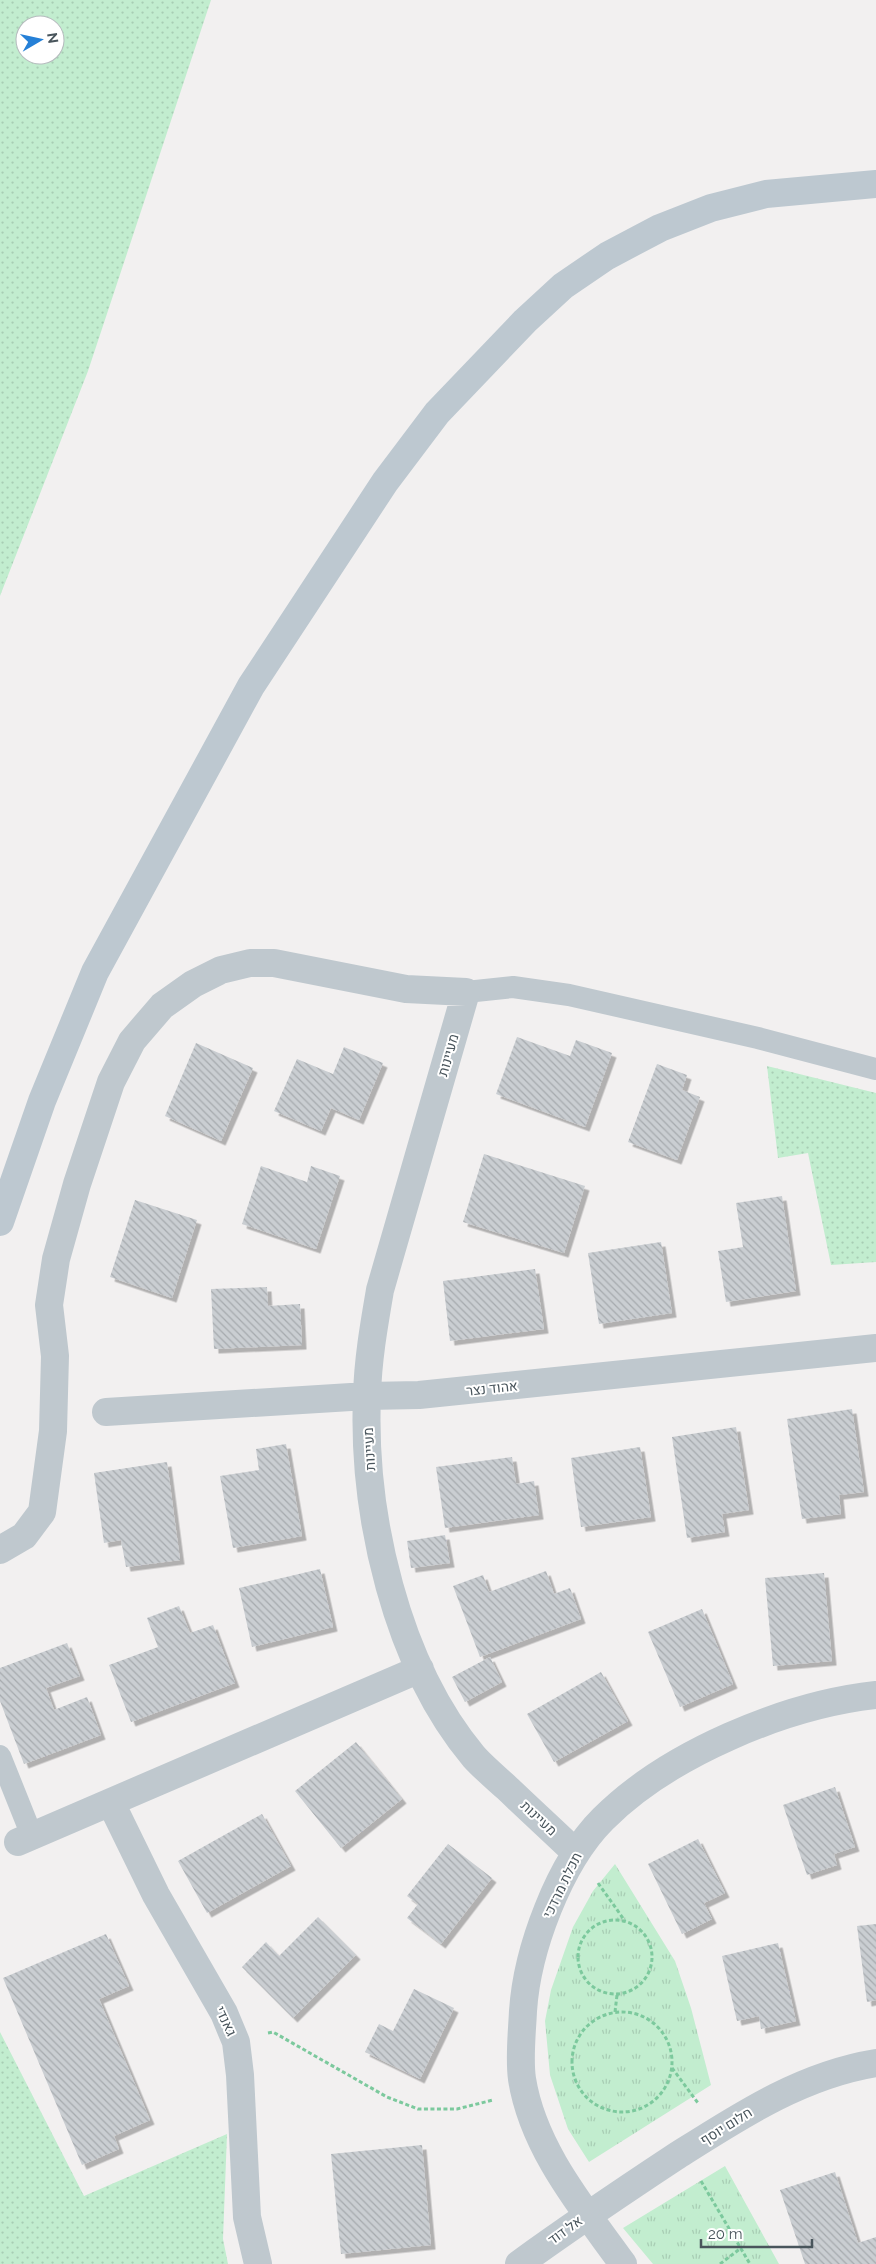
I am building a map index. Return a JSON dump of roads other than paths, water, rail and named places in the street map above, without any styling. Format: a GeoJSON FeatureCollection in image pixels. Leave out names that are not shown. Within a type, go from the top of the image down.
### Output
{"type":"FeatureCollection","features":[{"type":"Feature","properties":{"kind":"main road"},"geometry":{"type":"LineString","coordinates":[[0,1222],[42,1101],[95,972],[109,946],[251,686],[385,482],[437,413],[525,321],[563,286],[606,256],[660,228],[710,208],[766,194],[876,184]]}},
{"type":"Feature","properties":{"kind":"street"},"geometry":{"type":"LineString","coordinates":[[0,1550],[24,1536],[42,1512],[53,1431],[54,1356],[49,1305],[56,1259],[77,1184],[112,1082],[132,1041],[162,1006],[193,984],[221,970],[250,962],[274,963],[406,989],[466,992]]}},
{"type":"Feature","properties":{"kind":"street","name":"מעיינות"},"geometry":{"type":"LineString","coordinates":[[466,992],[380,1290],[372,1336],[367,1396],[369,1462],[376,1525],[391,1592],[402,1629],[420,1669],[441,1708],[474,1757],[576,1853]]}},
{"type":"Feature","properties":{"kind":"street","name":"אהוד נצר"},"geometry":{"type":"LineString","coordinates":[[106,1412],[367,1396],[419,1395],[876,1348]]}},
{"type":"Feature","properties":{"kind":"street"},"geometry":{"type":"LineString","coordinates":[[25,1839],[420,1669]]}},
{"type":"Feature","properties":{"kind":"street","name":"תכלת מרדכי"},"geometry":{"type":"LineString","coordinates":[[623,2264],[587,2214],[548,2153],[534,2121],[522,2079],[525,1985],[533,1948],[553,1900],[576,1853],[602,1820],[634,1791],[671,1766],[763,1723],[813,1708],[876,1695]]}},
{"type":"Feature","properties":{"kind":"street","name":"גאנדי"},"geometry":{"type":"LineString","coordinates":[[111,1803],[156,1895],[224,2013],[236,2042],[240,2075],[247,2217],[258,2264]]}},
{"type":"Feature","properties":{"kind":"street","name":"חלום יוסף"},"geometry":{"type":"LineString","coordinates":[[587,2214],[746,2112],[801,2084],[876,2063]]}},
{"type":"Feature","properties":{"kind":"street","name":"אל דוד"},"geometry":{"type":"LineString","coordinates":[[519,2264],[587,2214]]}},
{"type":"Feature","properties":{"kind":"lane"},"geometry":{"type":"LineString","coordinates":[[466,992],[513,987],[569,995],[758,1038],[876,1069]]}},
{"type":"Feature","properties":{"kind":"lane"},"geometry":{"type":"LineString","coordinates":[[0,1756],[25,1839]]}}]}
